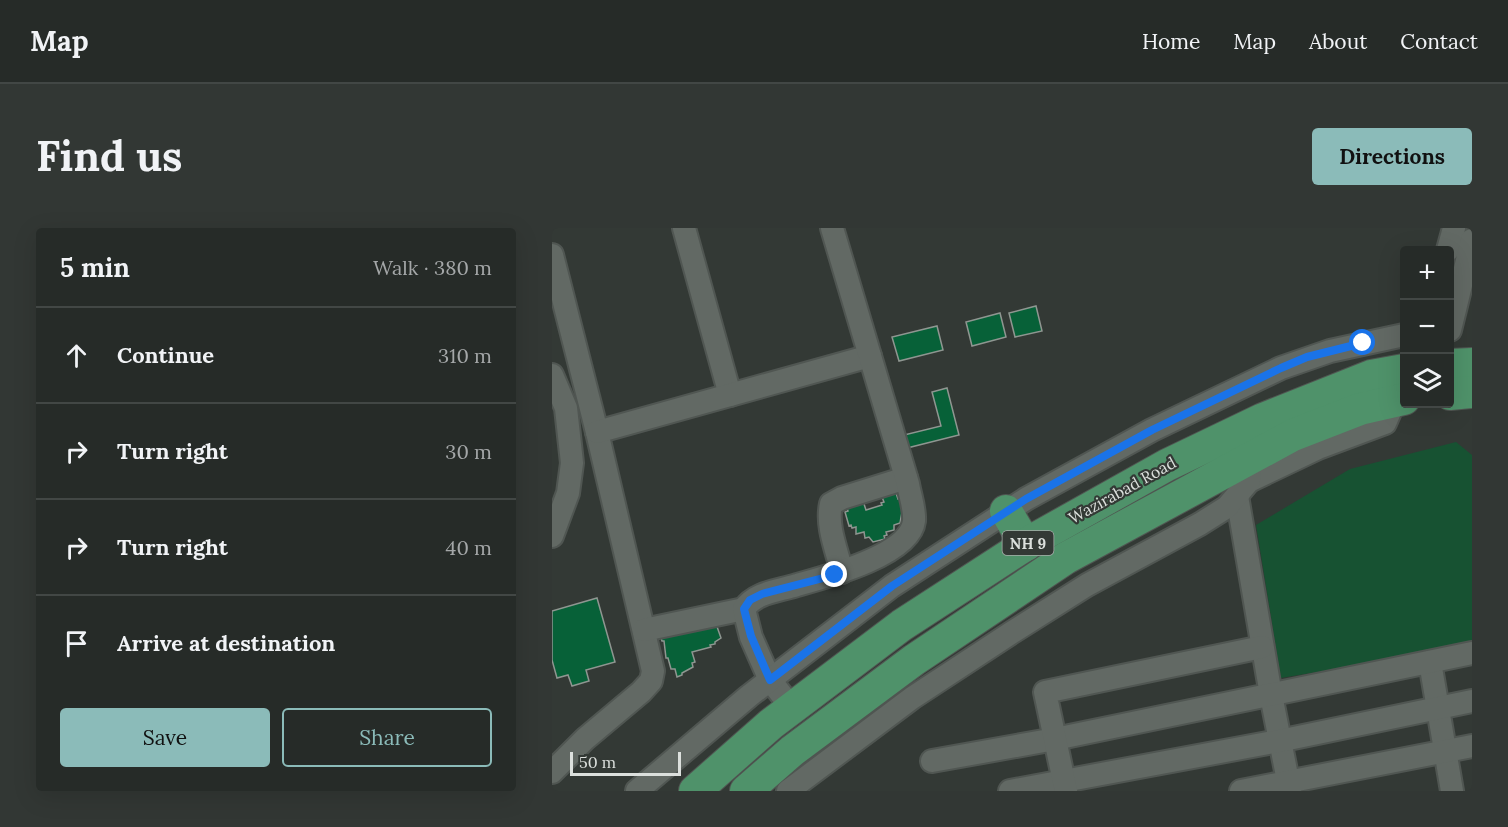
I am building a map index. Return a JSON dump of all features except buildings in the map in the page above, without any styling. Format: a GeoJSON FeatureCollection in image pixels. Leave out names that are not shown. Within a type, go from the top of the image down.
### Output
{"type":"FeatureCollection","features":[{"type":"Feature","properties":{"kind":"highway"},"geometry":{"type":"LineString","coordinates":[[1454,365],[1472,364]]}},
{"type":"Feature","properties":{"kind":"highway","name":"Wazirabad Road"},"geometry":{"type":"LineString","coordinates":[[695,791],[771,724],[902,625],[1026,544],[1167,465],[1250,462],[1371,376],[1400,371]]}},
{"type":"Feature","properties":{"kind":"highway"},"geometry":{"type":"LineString","coordinates":[[1454,394],[1472,392]]}},
{"type":"Feature","properties":{"kind":"highway","name":"Wazirabad Road"},"geometry":{"type":"LineString","coordinates":[[746,791],[792,751],[914,660],[1066,558],[1250,462],[1293,435],[1400,394]]}},
{"type":"Feature","properties":{"kind":"highway"},"geometry":{"type":"LineString","coordinates":[[1006,511],[1026,544]]}},
{"type":"Feature","properties":{"kind":"street"},"geometry":{"type":"LineString","coordinates":[[684,228],[730,395]]}},
{"type":"Feature","properties":{"kind":"street"},"geometry":{"type":"LineString","coordinates":[[644,630],[744,609],[750,600],[762,594],[842,572],[891,549],[908,534],[914,523],[906,478],[832,228]]}},
{"type":"Feature","properties":{"kind":"street"},"geometry":{"type":"LineString","coordinates":[[1449,246],[1454,228]]}},
{"type":"Feature","properties":{"kind":"street"},"geometry":{"type":"LineString","coordinates":[[1454,310],[1472,240]]}},
{"type":"Feature","properties":{"kind":"street"},"geometry":{"type":"LineString","coordinates":[[552,255],[597,432],[653,671],[651,681],[641,692],[585,739],[552,772]]}},
{"type":"Feature","properties":{"kind":"street"},"geometry":{"type":"LineString","coordinates":[[637,791],[770,680],[892,586],[1026,499],[1152,430],[1281,368],[1330,351],[1400,336]]}},
{"type":"Feature","properties":{"kind":"street"},"geometry":{"type":"LineString","coordinates":[[597,432],[870,356]]}},
{"type":"Feature","properties":{"kind":"street"},"geometry":{"type":"LineString","coordinates":[[552,375],[566,408],[572,463],[568,494],[552,536]]}},
{"type":"Feature","properties":{"kind":"street"},"geometry":{"type":"LineString","coordinates":[[1250,462],[1262,647],[1289,787]]}},
{"type":"Feature","properties":{"kind":"street"},"geometry":{"type":"LineString","coordinates":[[788,791],[912,698],[1087,585],[1219,513],[1250,462]]}},
{"type":"Feature","properties":{"kind":"street"},"geometry":{"type":"LineString","coordinates":[[842,572],[830,524],[831,504],[842,498],[906,478]]}},
{"type":"Feature","properties":{"kind":"street"},"geometry":{"type":"LineString","coordinates":[[744,609],[751,636],[770,680],[792,708]]}},
{"type":"Feature","properties":{"kind":"street"},"geometry":{"type":"LineString","coordinates":[[1065,786],[1045,692],[1262,647]]}},
{"type":"Feature","properties":{"kind":"street"},"geometry":{"type":"LineString","coordinates":[[932,761],[1055,739],[1472,653]]}},
{"type":"Feature","properties":{"kind":"street"},"geometry":{"type":"LineString","coordinates":[[1430,662],[1452,791]]}},
{"type":"Feature","properties":{"kind":"street"},"geometry":{"type":"LineString","coordinates":[[1010,791],[1065,786],[1472,702]]}},
{"type":"Feature","properties":{"kind":"street"},"geometry":{"type":"LineString","coordinates":[[1241,791],[1289,787],[1472,746]]}},
{"type":"Feature","properties":{"kind":"street"},"geometry":{"type":"LineString","coordinates":[[552,785],[559,791]]}},
{"type":"Feature","properties":{"kind":"green space"},"geometry":{"type":"Polygon","coordinates":[[[1456,442],[1472,455],[1472,646],[1281,678],[1256,525],[1350,469],[1456,442]]]}},
{"type":"Feature","properties":{"kind":"route"},"geometry":{"type":"LineString","coordinates":[[835,575],[762,594],[750,600],[744,609],[751,636],[770,680],[892,586],[1026,499],[1152,430],[1281,368],[1307,357],[1363,343]]}}]}
